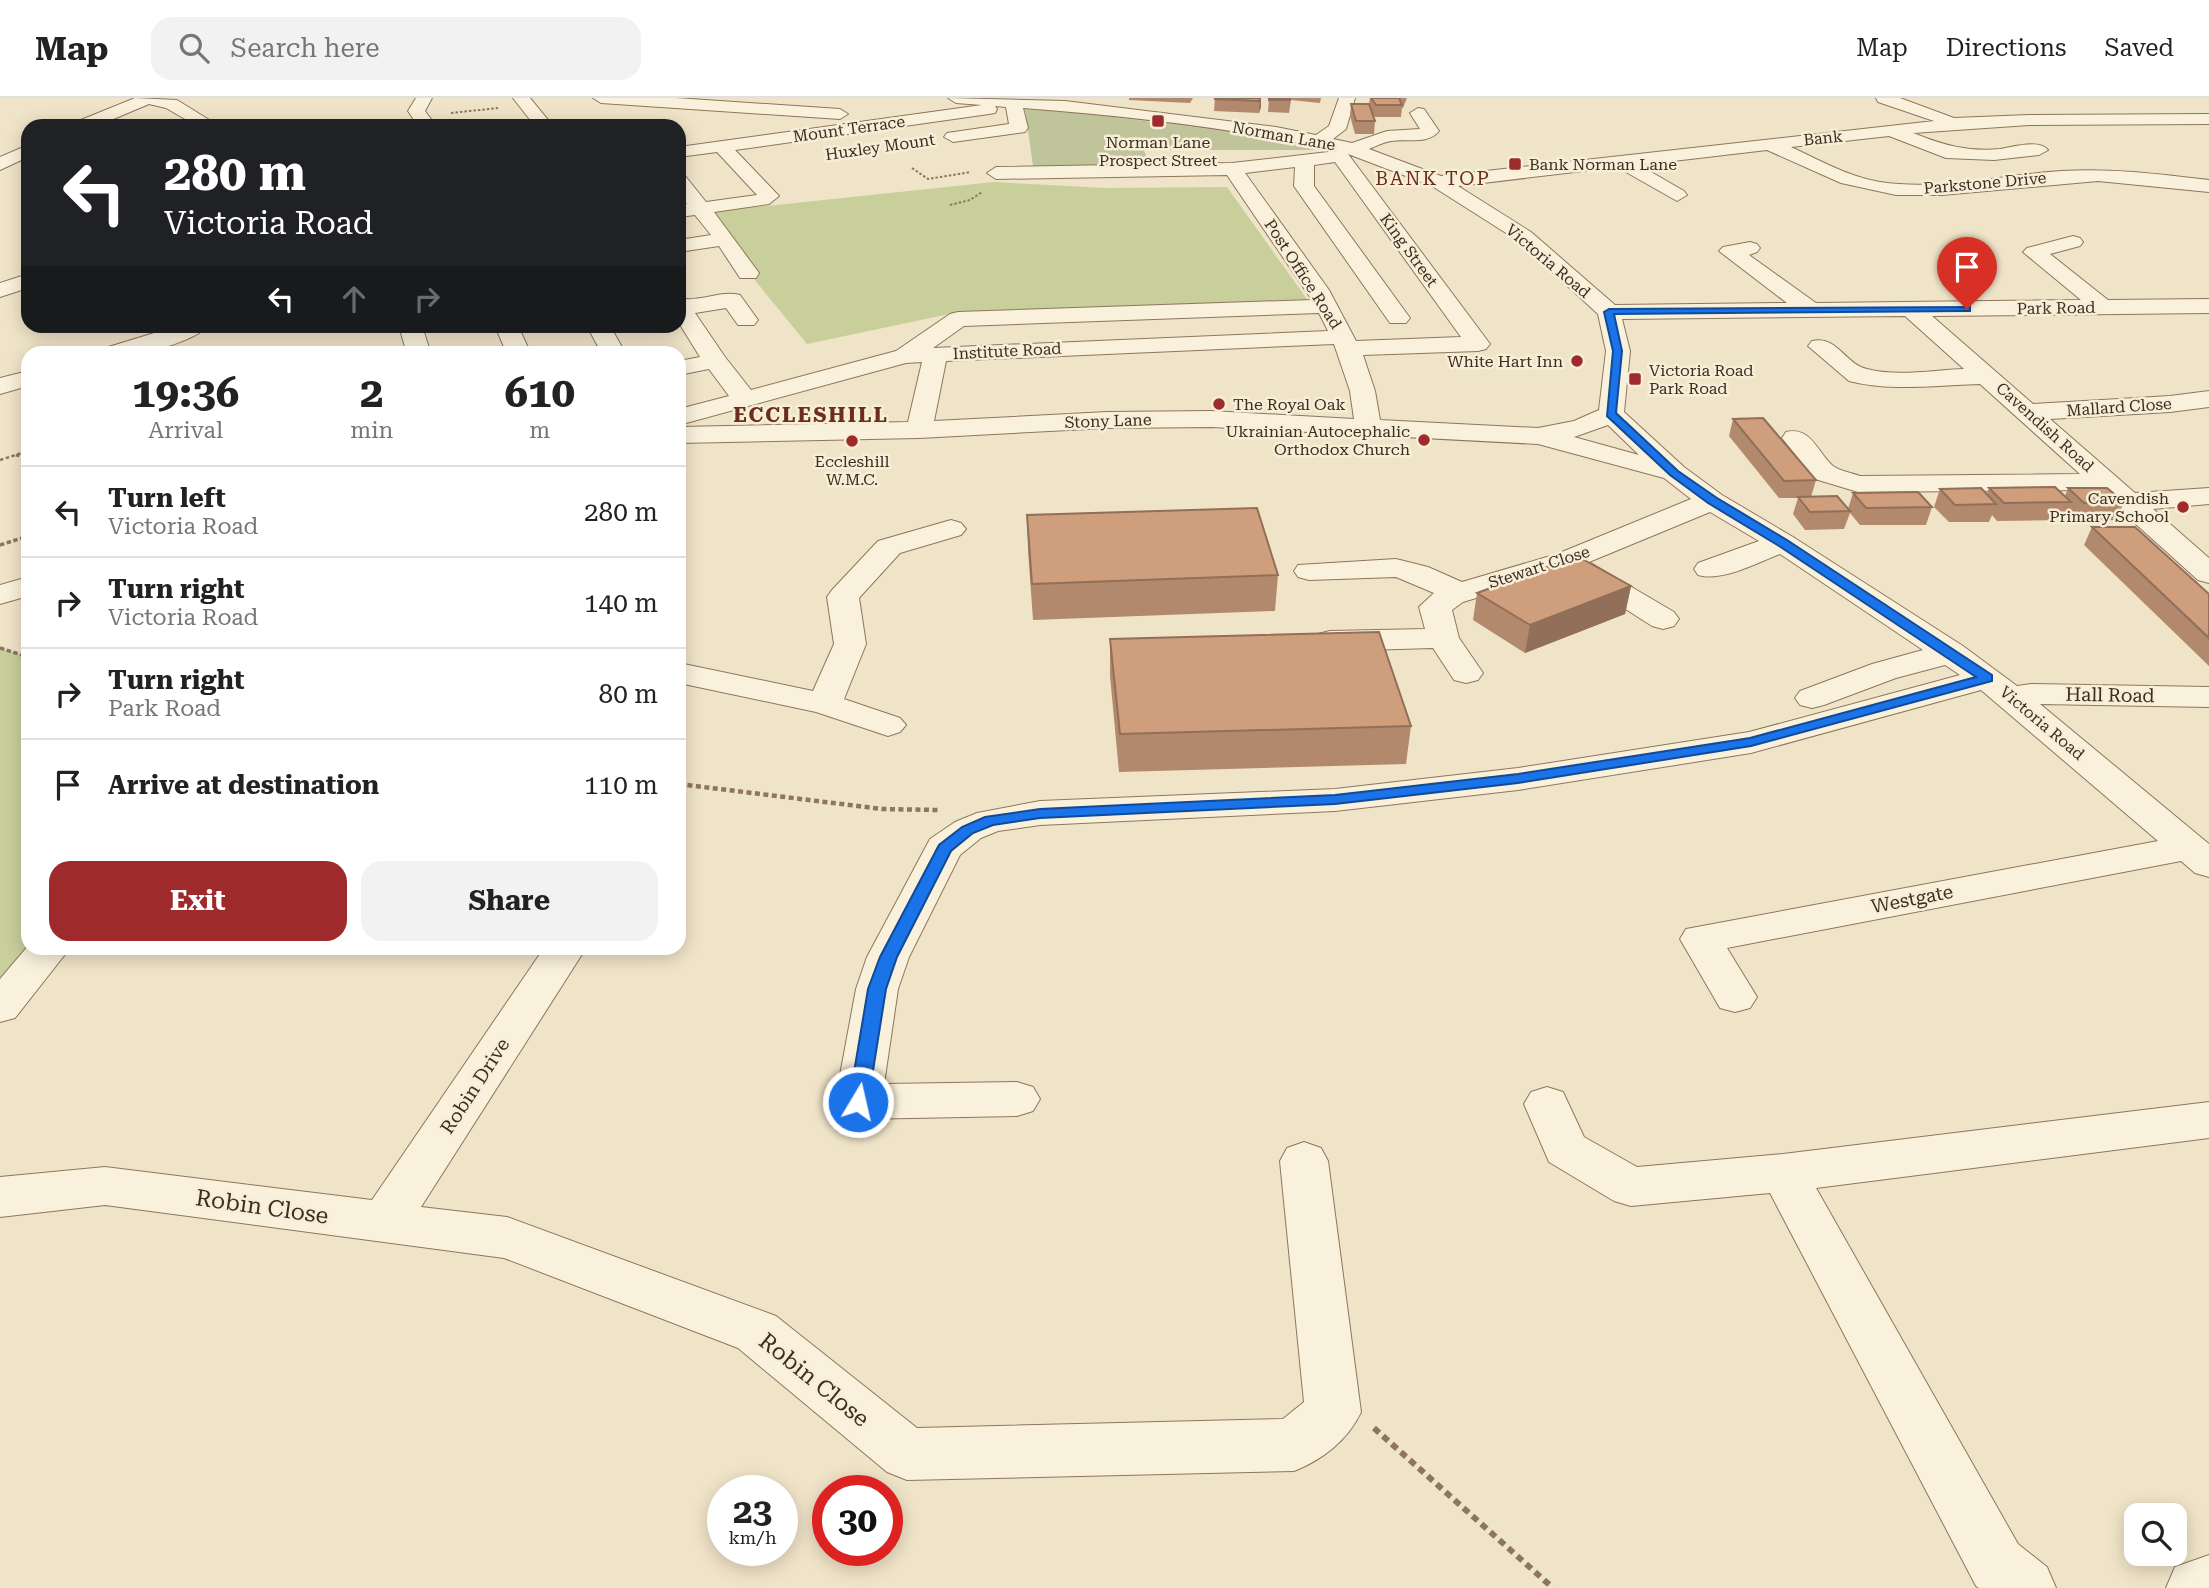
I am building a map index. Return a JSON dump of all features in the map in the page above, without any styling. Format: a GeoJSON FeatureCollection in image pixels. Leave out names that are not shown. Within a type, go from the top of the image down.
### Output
{"type":"FeatureCollection","features":[{"type":"Feature","properties":{"kind":"street"},"geometry":{"type":"LineString","coordinates":[[98,119],[146,98],[171,104],[198,119]]}},
{"type":"Feature","properties":{"kind":"street"},"geometry":{"type":"LineString","coordinates":[[422,119],[418,104],[424,98]]}},
{"type":"Feature","properties":{"kind":"street"},"geometry":{"type":"LineString","coordinates":[[599,98],[921,119]]}},
{"type":"Feature","properties":{"kind":"street"},"geometry":{"type":"LineString","coordinates":[[599,98],[617,117]]}},
{"type":"Feature","properties":{"kind":"street","name":"Norman Lane"},"geometry":{"type":"LineString","coordinates":[[956,98],[1018,102],[1199,122],[1320,141],[1439,182]]}},
{"type":"Feature","properties":{"kind":"street"},"geometry":{"type":"LineString","coordinates":[[1320,141],[1337,129],[1347,98]]}},
{"type":"Feature","properties":{"kind":"street"},"geometry":{"type":"LineString","coordinates":[[1884,98],[1958,123]]}},
{"type":"Feature","properties":{"kind":"street"},"geometry":{"type":"LineString","coordinates":[[524,102],[538,119]]}},
{"type":"Feature","properties":{"kind":"street","name":"Mount Terrace"},"geometry":{"type":"LineString","coordinates":[[686,151],[921,119],[1018,102]]}},
{"type":"Feature","properties":{"kind":"street","name":"Huxley Mount"},"geometry":{"type":"LineString","coordinates":[[939,139],[1019,128],[1018,102]]}},
{"type":"Feature","properties":{"kind":"street"},"geometry":{"type":"LineString","coordinates":[[1922,110],[1935,103],[1947,103]]}},
{"type":"Feature","properties":{"kind":"street"},"geometry":{"type":"LineString","coordinates":[[2109,103],[2138,119]]}},
{"type":"Feature","properties":{"kind":"street"},"geometry":{"type":"LineString","coordinates":[[1982,106],[2029,120]]}},
{"type":"Feature","properties":{"kind":"street"},"geometry":{"type":"LineString","coordinates":[[734,125],[830,113]]}},
{"type":"Feature","properties":{"kind":"street"},"geometry":{"type":"LineString","coordinates":[[996,173],[1232,169],[1305,160],[1352,153],[1387,136],[1426,134],[1430,131],[1418,113]]}},
{"type":"Feature","properties":{"kind":"street","name":"Bank"},"geometry":{"type":"LineString","coordinates":[[1439,182],[1958,123],[2209,119]]}},
{"type":"Feature","properties":{"kind":"street"},"geometry":{"type":"LineString","coordinates":[[1891,130],[1946,153],[1994,155],[2039,150]]}},
{"type":"Feature","properties":{"kind":"street"},"geometry":{"type":"LineString","coordinates":[[0,143],[21,148]]}},
{"type":"Feature","properties":{"kind":"street","name":"Parkstone Drive"},"geometry":{"type":"LineString","coordinates":[[1769,144],[1863,183],[1895,189],[1944,188],[2081,176],[2126,176],[2209,186]]}},
{"type":"Feature","properties":{"kind":"street"},"geometry":{"type":"LineString","coordinates":[[686,210],[762,200],[769,196],[722,147]]}},
{"type":"Feature","properties":{"kind":"street"},"geometry":{"type":"LineString","coordinates":[[0,163],[21,152]]}},
{"type":"Feature","properties":{"kind":"street","name":"King Street"},"geometry":{"type":"LineString","coordinates":[[1352,153],[1478,344]]}},
{"type":"Feature","properties":{"kind":"street"},"geometry":{"type":"LineString","coordinates":[[1305,160],[1304,186],[1398,318]]}},
{"type":"Feature","properties":{"kind":"street"},"geometry":{"type":"LineString","coordinates":[[1618,160],[1677,195]]}},
{"type":"Feature","properties":{"kind":"street"},"geometry":{"type":"LineString","coordinates":[[686,179],[766,163]]}},
{"type":"Feature","properties":{"kind":"street","name":"Post Office Road"},"geometry":{"type":"LineString","coordinates":[[1232,169],[1348,325],[1366,400],[1368,426]]}},
{"type":"Feature","properties":{"kind":"street","name":"Victoria Road"},"geometry":{"type":"LineString","coordinates":[[1439,182],[1524,236],[1609,312],[1618,351],[1611,414],[1674,473],[1712,501],[1783,543],[2000,687],[2199,856]]}},
{"type":"Feature","properties":{"kind":"street"},"geometry":{"type":"LineString","coordinates":[[686,189],[748,273]]}},
{"type":"Feature","properties":{"kind":"street"},"geometry":{"type":"LineString","coordinates":[[686,245],[725,239]]}},
{"type":"Feature","properties":{"kind":"street"},"geometry":{"type":"LineString","coordinates":[[2073,242],[2034,252],[2103,307]]}},
{"type":"Feature","properties":{"kind":"street"},"geometry":{"type":"LineString","coordinates":[[1749,248],[1730,251],[1811,310]]}},
{"type":"Feature","properties":{"kind":"street"},"geometry":{"type":"LineString","coordinates":[[0,290],[21,283]]}},
{"type":"Feature","properties":{"kind":"street"},"geometry":{"type":"LineString","coordinates":[[686,305],[732,300],[746,320]]}},
{"type":"Feature","properties":{"kind":"street","name":"Park Road"},"geometry":{"type":"LineString","coordinates":[[1609,312],[2209,306]]}},
{"type":"Feature","properties":{"kind":"street","name":"Cavendish Road"},"geometry":{"type":"LineString","coordinates":[[1911,309],[2209,574]]}},
{"type":"Feature","properties":{"kind":"street"},"geometry":{"type":"LineString","coordinates":[[905,356],[958,319],[1169,312],[1348,325],[1398,318],[1458,317]]}},
{"type":"Feature","properties":{"kind":"street"},"geometry":{"type":"LineString","coordinates":[[1169,312],[1179,344]]}},
{"type":"Feature","properties":{"kind":"street"},"geometry":{"type":"LineString","coordinates":[[686,315],[715,361],[744,398]]}},
{"type":"Feature","properties":{"kind":"street","name":"Institute Road"},"geometry":{"type":"LineString","coordinates":[[686,415],[905,356],[1179,344],[1348,325],[1478,344]]}},
{"type":"Feature","properties":{"kind":"street"},"geometry":{"type":"LineString","coordinates":[[138,346],[179,333]]}},
{"type":"Feature","properties":{"kind":"street"},"geometry":{"type":"LineString","coordinates":[[1820,346],[1858,376],[1898,379],[1987,376]]}},
{"type":"Feature","properties":{"kind":"street"},"geometry":{"type":"LineString","coordinates":[[919,430],[936,355]]}},
{"type":"Feature","properties":{"kind":"street"},"geometry":{"type":"LineString","coordinates":[[686,367],[715,361]]}},
{"type":"Feature","properties":{"kind":"street"},"geometry":{"type":"LineString","coordinates":[[0,386],[21,380]]}},
{"type":"Feature","properties":{"kind":"street","name":"Mallard Close"},"geometry":{"type":"LineString","coordinates":[[2029,412],[2170,404],[2209,399]]}},
{"type":"Feature","properties":{"kind":"street","name":"Stony Lane"},"geometry":{"type":"LineString","coordinates":[[1538,436],[1581,428],[1611,414]]}},
{"type":"Feature","properties":{"kind":"street","name":"Stony Lane"},"geometry":{"type":"LineString","coordinates":[[686,435],[919,430],[1107,419],[1212,419],[1538,436],[1674,473]]}},
{"type":"Feature","properties":{"kind":"street"},"geometry":{"type":"LineString","coordinates":[[1795,438],[1825,473],[1858,484],[2106,482]]}},
{"type":"Feature","properties":{"kind":"street"},"geometry":{"type":"LineString","coordinates":[[2129,502],[2209,496]]}},
{"type":"Feature","properties":{"kind":"street","name":"Stewart Close"},"geometry":{"type":"LineString","coordinates":[[1452,594],[1568,560],[1712,501]]}},
{"type":"Feature","properties":{"kind":"street"},"geometry":{"type":"LineString","coordinates":[[825,704],[850,644],[843,597],[889,547],[951,529]]}},
{"type":"Feature","properties":{"kind":"street"},"geometry":{"type":"LineString","coordinates":[[1709,569],[1783,543]]}},
{"type":"Feature","properties":{"kind":"street"},"geometry":{"type":"LineString","coordinates":[[1568,560],[1663,619]]}},
{"type":"Feature","properties":{"kind":"street"},"geometry":{"type":"LineString","coordinates":[[1310,571],[1396,568],[1417,573],[1451,589],[1452,594],[1435,607],[1443,638],[1466,673]]}},
{"type":"Feature","properties":{"kind":"street"},"geometry":{"type":"LineString","coordinates":[[0,595],[21,588]]}},
{"type":"Feature","properties":{"kind":"street"},"geometry":{"type":"LineString","coordinates":[[1301,642],[1443,638]]}},
{"type":"Feature","properties":{"kind":"street"},"geometry":{"type":"LineString","coordinates":[[1812,698],[1884,671],[1951,653]]}},
{"type":"Feature","properties":{"kind":"street"},"geometry":{"type":"LineString","coordinates":[[686,674],[825,704],[888,725]]}},
{"type":"Feature","properties":{"kind":"street","name":"Hall Road"},"geometry":{"type":"LineString","coordinates":[[1017,1099],[858,1102],[877,989],[888,957],[944,848],[968,830],[990,821],[1040,813],[1335,800],[1518,779],[1751,742],[2000,687],[2031,694],[2206,700]]}},
{"type":"Feature","properties":{"kind":"street","name":"Westgate"},"geometry":{"type":"LineString","coordinates":[[1735,997],[1701,939],[2199,856]]}},
{"type":"Feature","properties":{"kind":"street"},"geometry":{"type":"LineString","coordinates":[[0,1007],[44,955]]}},
{"type":"Feature","properties":{"kind":"street","name":"Robin Drive"},"geometry":{"type":"LineString","coordinates":[[384,1223],[561,955]]}},
{"type":"Feature","properties":{"kind":"street"},"geometry":{"type":"LineString","coordinates":[[1547,1104],[1566,1149],[1631,1187],[1783,1173],[2209,1119]]}},
{"type":"Feature","properties":{"kind":"street"},"geometry":{"type":"LineString","coordinates":[[1304,1161],[1334,1412]]}},
{"type":"Feature","properties":{"kind":"street"},"geometry":{"type":"LineString","coordinates":[[1783,1173],[1997,1565],[2026,1588]]}},
{"type":"Feature","properties":{"kind":"street","name":"Robin Close"},"geometry":{"type":"LineString","coordinates":[[0,1197],[106,1186],[507,1238],[757,1332],[907,1454],[1294,1445],[1334,1412]]}},
{"type":"Feature","properties":{"kind":"street"},"geometry":{"type":"LineString","coordinates":[[2196,1588],[2209,1585]]}},
{"type":"Feature","properties":{"kind":"path"},"geometry":{"type":"LineString","coordinates":[[434,119],[524,102]]}},
{"type":"Feature","properties":{"kind":"path"},"geometry":{"type":"LineString","coordinates":[[912,168],[928,179],[978,170],[996,173],[996,180],[983,191],[970,200],[950,205]]}},
{"type":"Feature","properties":{"kind":"path"},"geometry":{"type":"LineString","coordinates":[[0,460],[21,453]]}},
{"type":"Feature","properties":{"kind":"path"},"geometry":{"type":"LineString","coordinates":[[15,455],[21,457]]}},
{"type":"Feature","properties":{"kind":"path"},"geometry":{"type":"LineString","coordinates":[[0,545],[21,538]]}},
{"type":"Feature","properties":{"kind":"path"},"geometry":{"type":"LineString","coordinates":[[0,648],[21,655]]}},
{"type":"Feature","properties":{"kind":"path"},"geometry":{"type":"LineString","coordinates":[[686,785],[882,809],[948,811]]}},
{"type":"Feature","properties":{"kind":"path"},"geometry":{"type":"LineString","coordinates":[[1334,1412],[1377,1429],[1553,1588]]}},
{"type":"Feature","properties":{"kind":"green space"},"geometry":{"type":"Polygon","coordinates":[[[1025,109],[1073,112],[1218,130],[1327,150],[1144,150],[1149,165],[1033,166],[1025,109]]]}},
{"type":"Feature","properties":{"kind":"green space"},"geometry":{"type":"Polygon","coordinates":[[[994,182],[1105,188],[1227,187],[1309,302],[959,312],[807,344],[700,213],[994,182]]]}},
{"type":"Feature","properties":{"kind":"green space"},"geometry":{"type":"Polygon","coordinates":[[[0,648],[21,655],[21,955],[25,955],[0,1007],[0,648]]]}},
{"type":"Feature","properties":{"kind":"building"},"geometry":{"type":"Polygon","coordinates":[[[1215,98],[1260,98],[1259,101],[1215,98]]]}},
{"type":"Feature","properties":{"kind":"building"},"geometry":{"type":"Polygon","coordinates":[[[1290,98],[1290,100],[1269,100],[1290,98]]]}},
{"type":"Feature","properties":{"kind":"building"},"geometry":{"type":"Polygon","coordinates":[[[1371,98],[1399,98],[1402,105],[1376,105],[1371,98]]]}},
{"type":"Feature","properties":{"kind":"building"},"geometry":{"type":"Polygon","coordinates":[[[1351,104],[1369,104],[1375,121],[1356,121],[1351,104]]]}},
{"type":"Feature","properties":{"kind":"building"},"geometry":{"type":"Polygon","coordinates":[[[1763,418],[1816,480],[1784,481],[1733,419],[1763,418]]]}},
{"type":"Feature","properties":{"kind":"building"},"geometry":{"type":"Polygon","coordinates":[[[2055,487],[2071,502],[2004,503],[1989,488],[2055,487]]]}},
{"type":"Feature","properties":{"kind":"building"},"geometry":{"type":"Polygon","coordinates":[[[1981,488],[1996,504],[1955,505],[1940,489],[1981,488]]]}},
{"type":"Feature","properties":{"kind":"building"},"geometry":{"type":"Polygon","coordinates":[[[2068,488],[2107,488],[2124,502],[2084,503],[2068,488]]]}},
{"type":"Feature","properties":{"kind":"building"},"geometry":{"type":"Polygon","coordinates":[[[1918,492],[1932,507],[1866,508],[1853,493],[1918,492]]]}},
{"type":"Feature","properties":{"kind":"building"},"geometry":{"type":"Polygon","coordinates":[[[1837,496],[1850,511],[1810,512],[1798,497],[1837,496]]]}},
{"type":"Feature","properties":{"kind":"building"},"geometry":{"type":"Polygon","coordinates":[[[1257,508],[1278,575],[1032,584],[1027,515],[1257,508]]]}},
{"type":"Feature","properties":{"kind":"building"},"geometry":{"type":"Polygon","coordinates":[[[2092,527],[2135,527],[2209,594],[2209,638],[2092,527]]]}},
{"type":"Feature","properties":{"kind":"building"},"geometry":{"type":"Polygon","coordinates":[[[1577,556],[1631,586],[1530,625],[1477,593],[1577,556]]]}},
{"type":"Feature","properties":{"kind":"building"},"geometry":{"type":"Polygon","coordinates":[[[1379,632],[1411,726],[1120,734],[1110,639],[1379,632]]]}},
{"type":"Feature","properties":{"kind":"place","name":"Norman Lane Prospect Street"},"geometry":{"type":"Point","coordinates":[1158,121]}},
{"type":"Feature","properties":{"kind":"place","name":"Bank Norman Lane"},"geometry":{"type":"Point","coordinates":[1515,164]}},
{"type":"Feature","properties":{"kind":"place","name":"White Hart Inn"},"geometry":{"type":"Point","coordinates":[1577,361]}},
{"type":"Feature","properties":{"kind":"place","name":"Victoria Road Park Road"},"geometry":{"type":"Point","coordinates":[1635,379]}},
{"type":"Feature","properties":{"kind":"place","name":"The Royal Oak"},"geometry":{"type":"Point","coordinates":[1219,404]}},
{"type":"Feature","properties":{"kind":"place","name":"Ukrainian Autocephalic Orthodox Church"},"geometry":{"type":"Point","coordinates":[1424,440]}},
{"type":"Feature","properties":{"kind":"place","name":"Eccleshill W.M.C."},"geometry":{"type":"Point","coordinates":[852,441]}},
{"type":"Feature","properties":{"kind":"place","name":"Cavendish Primary School"},"geometry":{"type":"Point","coordinates":[2183,507]}},
{"type":"Feature","properties":{"kind":"district","name":"BANK TOP"},"geometry":{"type":"Point","coordinates":[1433,178]}},
{"type":"Feature","properties":{"kind":"district","name":"ECCLESHILL"},"geometry":{"type":"Point","coordinates":[811,415]}},
{"type":"Feature","properties":{"kind":"route"},"geometry":{"type":"LineString","coordinates":[[858,1102],[877,989],[888,957],[944,848],[968,830],[990,821],[1040,813],[1335,800],[1518,779],[1751,742],[1987,678],[1783,543],[1712,501],[1674,473],[1611,414],[1618,351],[1609,312],[1967,309]]}}]}
